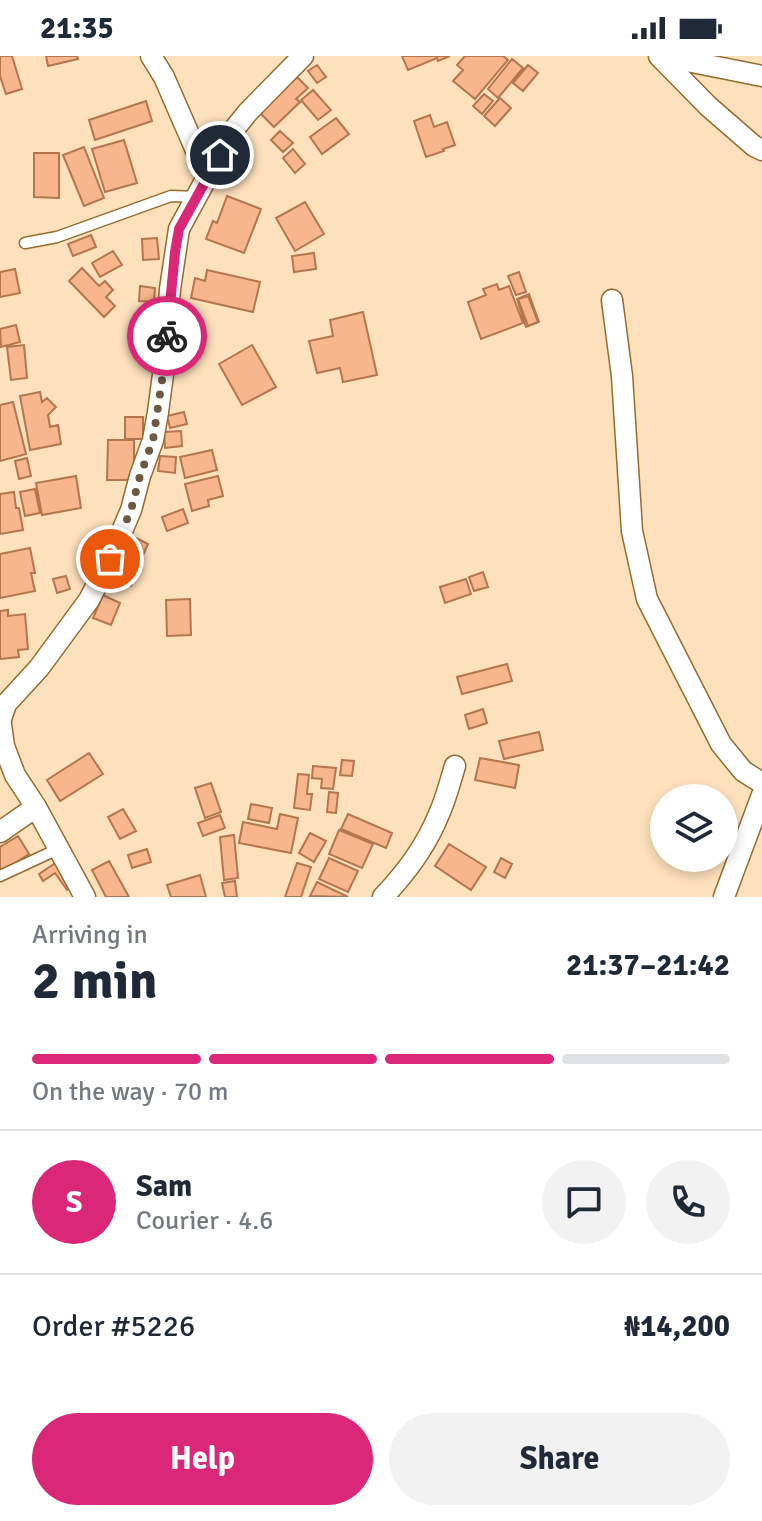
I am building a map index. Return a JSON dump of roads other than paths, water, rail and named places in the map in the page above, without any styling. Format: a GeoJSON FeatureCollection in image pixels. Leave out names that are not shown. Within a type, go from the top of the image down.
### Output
{"type":"FeatureCollection","features":[{"type":"Feature","properties":{"kind":"street"},"geometry":{"type":"LineString","coordinates":[[151,56],[164,77],[208,178]]}},
{"type":"Feature","properties":{"kind":"street"},"geometry":{"type":"LineString","coordinates":[[85,897],[15,775],[4,746],[0,718],[6,704],[39,668],[89,600],[131,510],[153,440],[158,412],[179,229],[231,133],[303,56]]}},
{"type":"Feature","properties":{"kind":"street"},"geometry":{"type":"LineString","coordinates":[[660,56],[762,76]]}},
{"type":"Feature","properties":{"kind":"street"},"geometry":{"type":"LineString","coordinates":[[660,56],[708,106],[762,150]]}},
{"type":"Feature","properties":{"kind":"street"},"geometry":{"type":"LineString","coordinates":[[612,300],[622,376],[632,531],[647,599],[721,744],[743,771],[762,783]]}},
{"type":"Feature","properties":{"kind":"street"},"geometry":{"type":"LineString","coordinates":[[383,897],[395,885],[433,826],[455,766]]}},
{"type":"Feature","properties":{"kind":"street"},"geometry":{"type":"LineString","coordinates":[[724,897],[762,795]]}},
{"type":"Feature","properties":{"kind":"street"},"geometry":{"type":"LineString","coordinates":[[0,832],[36,807]]}},
{"type":"Feature","properties":{"kind":"lane"},"geometry":{"type":"LineString","coordinates":[[25,243],[57,237],[171,196],[197,197]]}},
{"type":"Feature","properties":{"kind":"lane"},"geometry":{"type":"LineString","coordinates":[[0,876],[58,849]]}}]}
